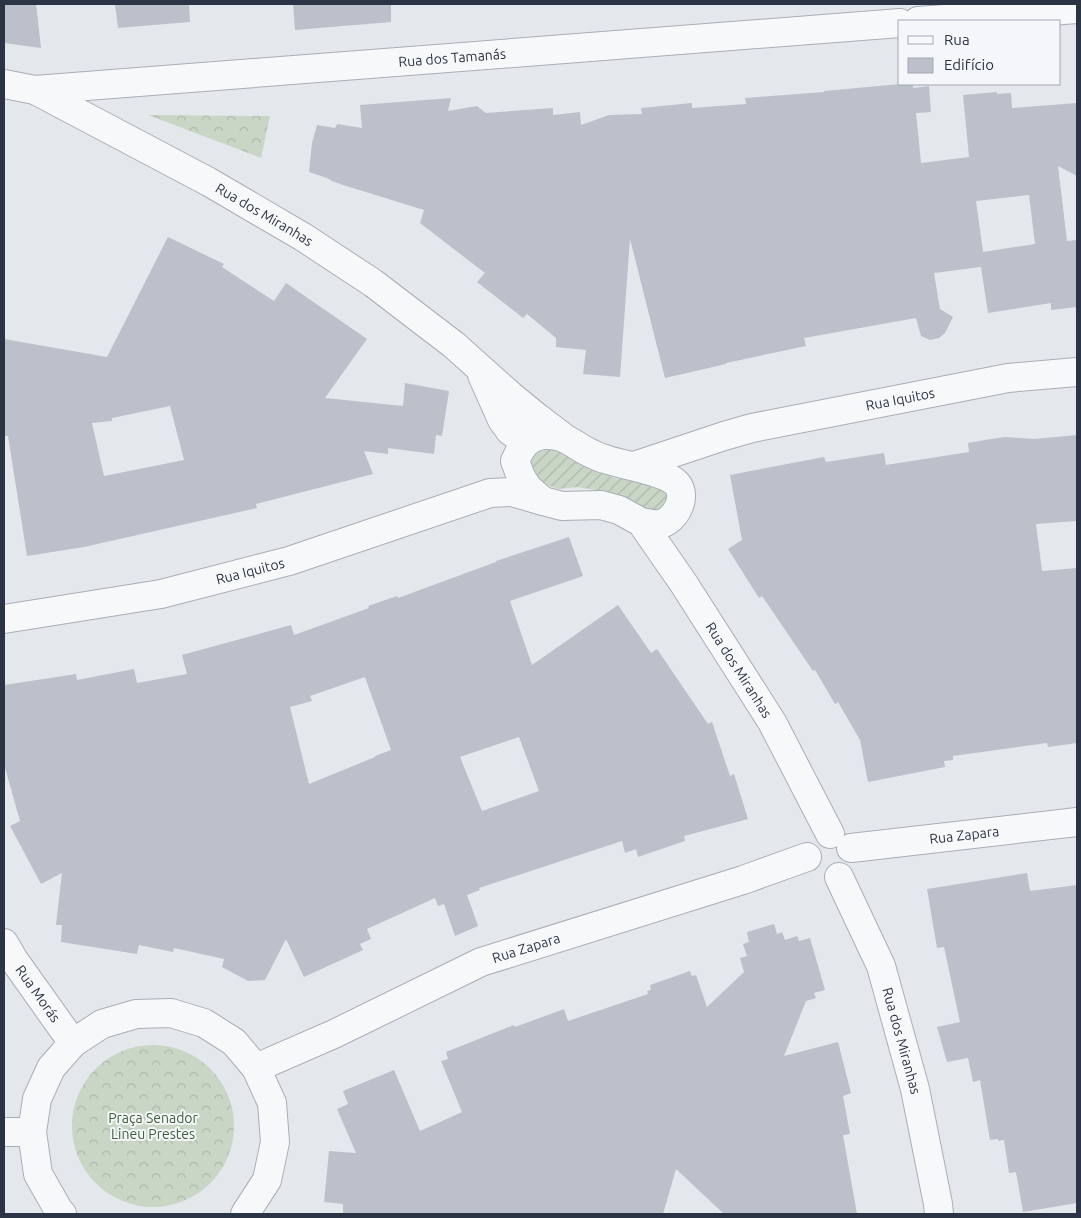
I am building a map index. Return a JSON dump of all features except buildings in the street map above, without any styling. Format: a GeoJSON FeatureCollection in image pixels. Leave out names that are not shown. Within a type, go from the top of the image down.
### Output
{"type":"FeatureCollection","features":[{"type":"Feature","properties":{"kind":"street"},"geometry":{"type":"LineString","coordinates":[[931,20],[1077,9]]}},
{"type":"Feature","properties":{"kind":"street","name":"Rua dos Tamanás"},"geometry":{"type":"LineString","coordinates":[[4,84],[35,90],[898,23]]}},
{"type":"Feature","properties":{"kind":"street","name":"Rua dos Miranhas"},"geometry":{"type":"LineString","coordinates":[[35,90],[209,182],[303,237],[373,283],[454,345],[538,418],[563,437],[604,459],[634,466],[666,477],[677,484],[680,492]]}},
{"type":"Feature","properties":{"kind":"street","name":"Rua dos Miranhas"},"geometry":{"type":"LineString","coordinates":[[477,365],[502,420],[510,431],[520,452]]}},
{"type":"Feature","properties":{"kind":"street","name":"Rua Iquitos"},"geometry":{"type":"LineString","coordinates":[[634,466],[752,428],[1008,378],[1077,372]]}},
{"type":"Feature","properties":{"kind":"street"},"geometry":{"type":"LineString","coordinates":[[490,493],[502,481],[520,452],[536,436],[563,437]]}},
{"type":"Feature","properties":{"kind":"street","name":"Rua Iquitos"},"geometry":{"type":"LineString","coordinates":[[673,518],[680,502],[680,492],[688,474],[699,459],[724,436]]}},
{"type":"Feature","properties":{"kind":"street"},"geometry":{"type":"LineString","coordinates":[[520,452],[522,477],[528,488],[542,501]]}},
{"type":"Feature","properties":{"kind":"street","name":"Rua Iquitos"},"geometry":{"type":"LineString","coordinates":[[4,619],[161,594],[289,561],[490,493],[512,492],[562,506],[600,505],[628,514],[641,522]]}},
{"type":"Feature","properties":{"kind":"street"},"geometry":{"type":"LineString","coordinates":[[641,522],[661,524],[673,518]]}},
{"type":"Feature","properties":{"kind":"street","name":"Rua dos Miranhas"},"geometry":{"type":"LineString","coordinates":[[669,562],[667,538],[673,518]]}},
{"type":"Feature","properties":{"kind":"street","name":"Rua dos Miranhas"},"geometry":{"type":"LineString","coordinates":[[641,522],[669,562],[772,722],[840,841]]}},
{"type":"Feature","properties":{"kind":"street","name":"Rua Zapara"},"geometry":{"type":"LineString","coordinates":[[840,841],[1077,822]]}},
{"type":"Feature","properties":{"kind":"street"},"geometry":{"type":"LineString","coordinates":[[824,835],[840,841],[852,854],[852,862],[849,868],[839,877],[832,879],[818,876],[809,865],[807,857],[812,843],[824,835]]}},
{"type":"Feature","properties":{"kind":"street","name":"Rua Zapara"},"geometry":{"type":"LineString","coordinates":[[256,1068],[334,1034],[480,962],[743,880],[807,857]]}},
{"type":"Feature","properties":{"kind":"street","name":"Rua dos Miranhas"},"geometry":{"type":"LineString","coordinates":[[839,877],[881,966],[915,1088],[939,1214]]}},
{"type":"Feature","properties":{"kind":"street","name":"Rua Morás"},"geometry":{"type":"LineString","coordinates":[[4,943],[73,1043]]}},
{"type":"Feature","properties":{"kind":"street"},"geometry":{"type":"LineString","coordinates":[[62,1214],[58,1212],[38,1174],[32,1132],[37,1099],[51,1068],[73,1043],[102,1024],[136,1014],[170,1013],[204,1023],[234,1042],[256,1068],[272,1103],[275,1142],[267,1180],[247,1214]]}},
{"type":"Feature","properties":{"kind":"street"},"geometry":{"type":"LineString","coordinates":[[4,1132],[32,1132]]}},
{"type":"Feature","properties":{"kind":"green space"},"geometry":{"type":"Polygon","coordinates":[[[148,115],[270,116],[261,158],[148,115]]]}},
{"type":"Feature","properties":{"kind":"green space"},"geometry":{"type":"Polygon","coordinates":[[[552,448],[617,479],[660,482],[671,501],[658,512],[645,510],[596,490],[577,487],[558,489],[537,481],[527,472],[530,460],[540,449],[552,448]]]}},
{"type":"Feature","properties":{"kind":"green space","name":"Praça Senador Lineu Prestes"},"geometry":{"type":"Polygon","coordinates":[[[145,1045],[161,1045],[184,1051],[204,1063],[216,1075],[228,1095],[234,1118],[234,1134],[228,1157],[216,1177],[204,1189],[184,1201],[161,1207],[145,1207],[122,1201],[102,1189],[90,1177],[78,1157],[72,1134],[72,1118],[78,1095],[90,1075],[102,1063],[122,1051],[145,1045]]]}}]}
